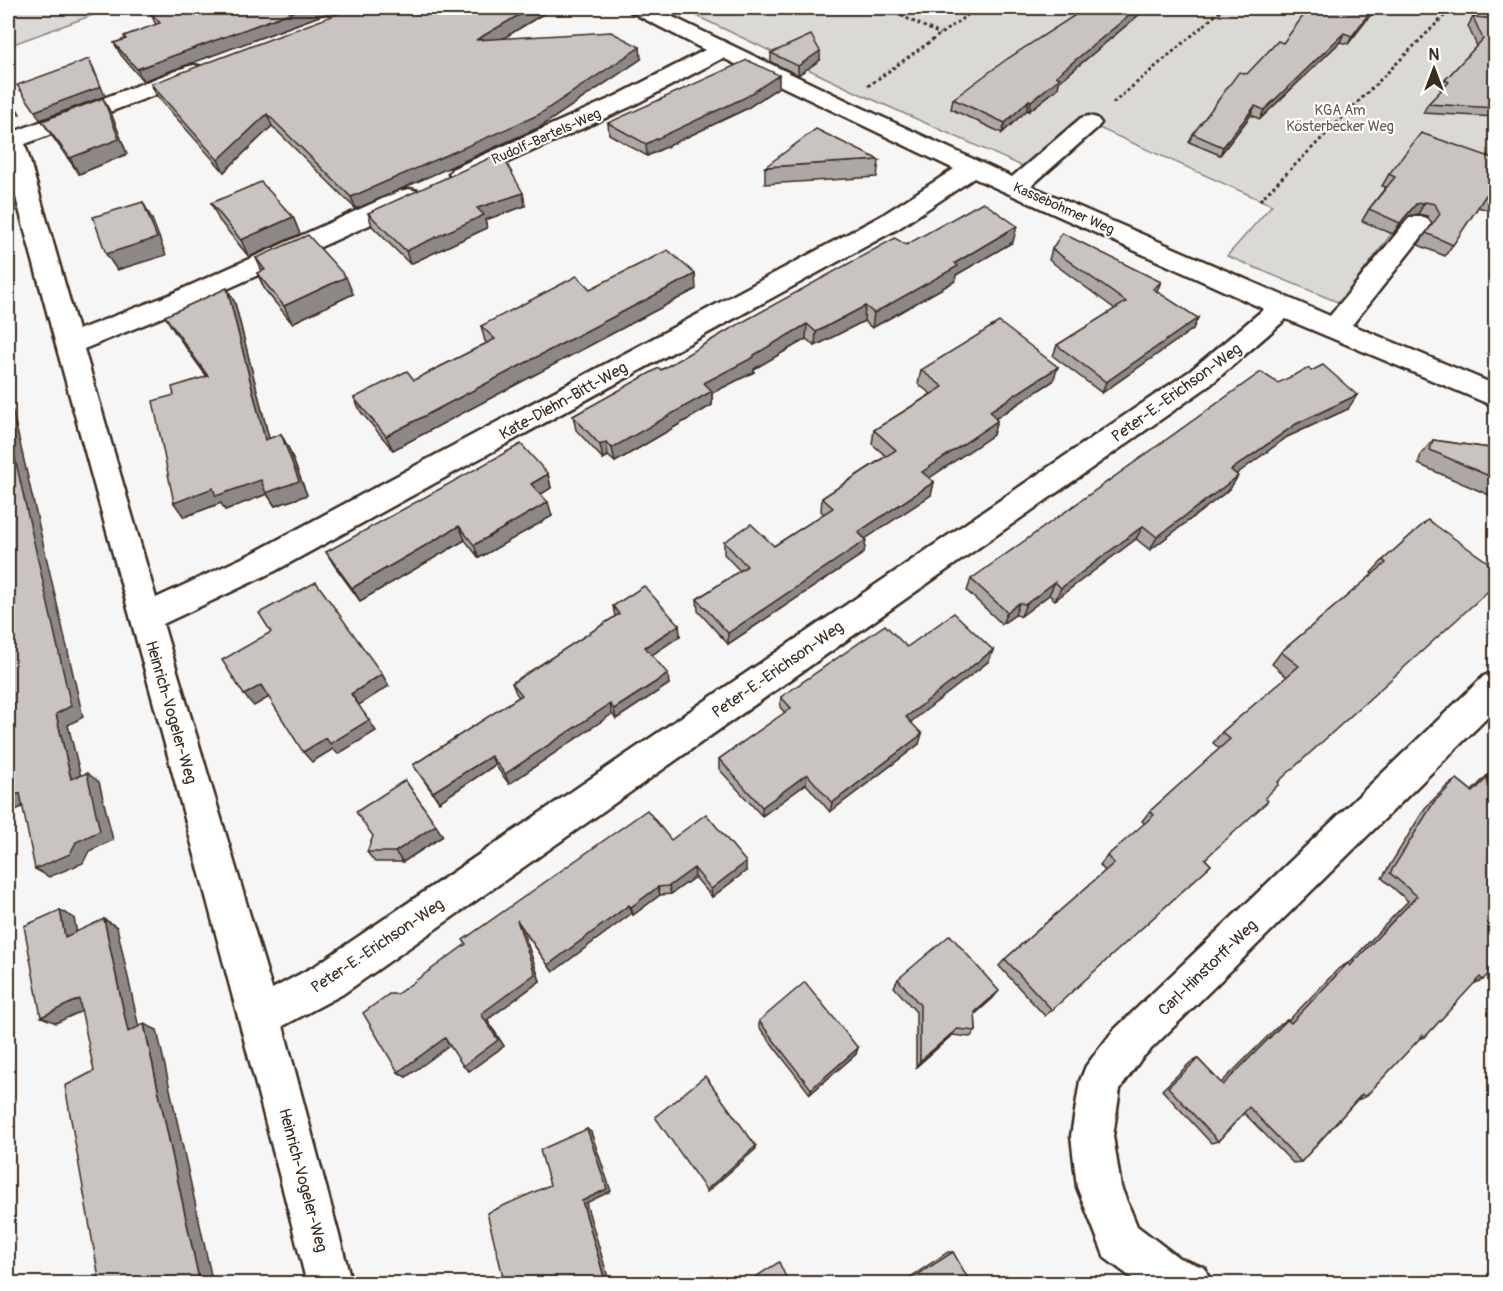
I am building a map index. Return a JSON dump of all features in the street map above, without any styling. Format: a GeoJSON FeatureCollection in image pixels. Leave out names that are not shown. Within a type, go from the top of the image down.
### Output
{"type":"FeatureCollection","features":[{"type":"Feature","properties":{"kind":"street","name":"Kassebohmer Weg"},"geometry":{"type":"LineString","coordinates":[[638,8],[838,106],[973,168],[1334,329],[1496,397]]}},
{"type":"Feature","properties":{"kind":"street","name":"Rudolf-Bartels-Weg"},"geometry":{"type":"LineString","coordinates":[[69,344],[178,300],[624,101],[722,50]]}},
{"type":"Feature","properties":{"kind":"street","name":"Heinrich-Vogeler-Weg"},"geometry":{"type":"LineString","coordinates":[[221,62],[10,142],[260,1016],[330,1284]]}},
{"type":"Feature","properties":{"kind":"street"},"geometry":{"type":"LineString","coordinates":[[1015,186],[1089,123]]}},
{"type":"Feature","properties":{"kind":"street","name":"Kate-Diehn-Bitt-Weg"},"geometry":{"type":"LineString","coordinates":[[145,618],[264,562],[890,222],[973,168]]}},
{"type":"Feature","properties":{"kind":"street"},"geometry":{"type":"LineString","coordinates":[[1334,329],[1418,224]]}},
{"type":"Feature","properties":{"kind":"street","name":"Peter-E.-Erichson-Weg"},"geometry":{"type":"LineString","coordinates":[[260,1016],[329,980],[1200,378],[1283,306]]}},
{"type":"Feature","properties":{"kind":"street","name":"Carl-Hinstorff-Weg"},"geometry":{"type":"LineString","coordinates":[[1189,1284],[1164,1274],[1121,1242],[1099,1187],[1092,1136],[1101,1081],[1126,1045],[1496,686]]}},
{"type":"Feature","properties":{"kind":"path"},"geometry":{"type":"LineString","coordinates":[[885,8],[940,34]]}},
{"type":"Feature","properties":{"kind":"path"},"geometry":{"type":"LineString","coordinates":[[838,106],[977,8]]}},
{"type":"Feature","properties":{"kind":"path"},"geometry":{"type":"LineString","coordinates":[[1089,123],[1224,8]]}},
{"type":"Feature","properties":{"kind":"path"},"geometry":{"type":"LineString","coordinates":[[1260,200],[1452,8]]}},
{"type":"Feature","properties":{"kind":"path"},"geometry":{"type":"LineString","coordinates":[[1491,8],[1496,20]]}},
{"type":"Feature","properties":{"kind":"green space"},"geometry":{"type":"Polygon","coordinates":[[[8,8],[112,8],[8,46],[8,8]]]}},
{"type":"Feature","properties":{"kind":"green space","name":"KGA Am Kösterbecker Weg"},"geometry":{"type":"Polygon","coordinates":[[[680,8],[1495,8],[1495,162],[1455,148],[1340,303],[1227,256],[1272,205],[1081,120],[1024,167],[858,93],[680,8]]]}},
{"type":"Feature","properties":{"kind":"building"},"geometry":{"type":"Polygon","coordinates":[[[161,8],[303,8],[137,69],[114,43],[126,39],[124,36],[160,23],[150,12],[161,8]]]}},
{"type":"Feature","properties":{"kind":"building"},"geometry":{"type":"Polygon","coordinates":[[[353,8],[531,8],[476,40],[611,32],[640,47],[538,115],[351,197],[267,114],[218,160],[151,84],[353,8]]]}},
{"type":"Feature","properties":{"kind":"building"},"geometry":{"type":"Polygon","coordinates":[[[1086,8],[1138,8],[1056,76],[1060,78],[1031,101],[1029,100],[1005,123],[953,99],[1007,59],[1086,8]]]}},
{"type":"Feature","properties":{"kind":"building"},"geometry":{"type":"Polygon","coordinates":[[[1309,8],[1373,8],[1352,36],[1344,33],[1264,110],[1255,106],[1223,147],[1193,134],[1239,72],[1247,74],[1278,41],[1283,43],[1309,8]]]}},
{"type":"Feature","properties":{"kind":"building"},"geometry":{"type":"Polygon","coordinates":[[[1473,17],[1496,19],[1496,108],[1428,104],[1449,82],[1445,80],[1483,39],[1473,17]]]}},
{"type":"Feature","properties":{"kind":"building"},"geometry":{"type":"Polygon","coordinates":[[[811,35],[820,51],[798,66],[771,53],[811,35]]]}},
{"type":"Feature","properties":{"kind":"building"},"geometry":{"type":"Polygon","coordinates":[[[89,59],[100,87],[35,111],[17,85],[89,59]]]}},
{"type":"Feature","properties":{"kind":"building"},"geometry":{"type":"Polygon","coordinates":[[[747,60],[779,75],[746,97],[646,144],[608,123],[747,60]]]}},
{"type":"Feature","properties":{"kind":"building"},"geometry":{"type":"Polygon","coordinates":[[[103,98],[119,139],[70,158],[42,121],[103,98]]]}},
{"type":"Feature","properties":{"kind":"building"},"geometry":{"type":"Polygon","coordinates":[[[816,129],[879,160],[765,167],[816,129]]]}},
{"type":"Feature","properties":{"kind":"building"},"geometry":{"type":"Polygon","coordinates":[[[1421,133],[1496,159],[1496,199],[1486,195],[1453,245],[1426,233],[1440,214],[1435,204],[1425,202],[1416,204],[1400,223],[1369,209],[1395,177],[1389,174],[1421,133]]]}},
{"type":"Feature","properties":{"kind":"building"},"geometry":{"type":"Polygon","coordinates":[[[501,153],[523,193],[477,208],[484,215],[406,251],[368,213],[501,153]]]}},
{"type":"Feature","properties":{"kind":"building"},"geometry":{"type":"Polygon","coordinates":[[[261,182],[293,217],[241,240],[211,203],[261,182]]]}},
{"type":"Feature","properties":{"kind":"building"},"geometry":{"type":"Polygon","coordinates":[[[143,202],[157,238],[106,254],[93,217],[143,202]]]}},
{"type":"Feature","properties":{"kind":"building"},"geometry":{"type":"Polygon","coordinates":[[[983,202],[1017,226],[955,263],[958,266],[874,313],[865,306],[816,332],[807,324],[754,357],[704,383],[712,391],[612,448],[606,442],[600,445],[573,416],[659,368],[661,370],[730,329],[895,238],[906,245],[983,202]]]}},
{"type":"Feature","properties":{"kind":"building"},"geometry":{"type":"Polygon","coordinates":[[[1062,233],[1161,282],[1153,289],[1198,318],[1106,382],[1057,345],[1126,302],[1052,249],[1062,233]]]}},
{"type":"Feature","properties":{"kind":"building"},"geometry":{"type":"Polygon","coordinates":[[[308,235],[346,277],[284,306],[257,273],[265,270],[256,258],[308,235]]]}},
{"type":"Feature","properties":{"kind":"building"},"geometry":{"type":"Polygon","coordinates":[[[668,250],[695,274],[386,436],[354,398],[407,371],[414,380],[495,339],[481,326],[577,276],[590,289],[668,250]]]}},
{"type":"Feature","properties":{"kind":"building"},"geometry":{"type":"Polygon","coordinates":[[[227,288],[265,440],[281,434],[299,481],[266,493],[261,480],[216,496],[213,488],[174,503],[153,401],[174,395],[172,387],[208,376],[165,316],[227,288]]]}},
{"type":"Feature","properties":{"kind":"building"},"geometry":{"type":"Polygon","coordinates":[[[999,322],[1058,367],[990,411],[997,421],[922,472],[934,482],[858,532],[866,540],[728,633],[697,599],[747,566],[724,542],[751,524],[774,546],[833,508],[822,498],[896,450],[874,430],[943,387],[921,370],[999,322]]]}},
{"type":"Feature","properties":{"kind":"building"},"geometry":{"type":"Polygon","coordinates":[[[1323,365],[1357,395],[1296,424],[1231,470],[1238,476],[1157,537],[1143,526],[1061,588],[1055,582],[1026,604],[1019,603],[1007,612],[971,579],[1261,372],[1278,383],[1309,368],[1311,371],[1323,365]]]}},
{"type":"Feature","properties":{"kind":"building"},"geometry":{"type":"Polygon","coordinates":[[[8,427],[71,706],[56,714],[71,779],[87,773],[100,831],[76,842],[70,854],[35,869],[20,793],[8,798],[8,427]]]}},
{"type":"Feature","properties":{"kind":"building"},"geometry":{"type":"Polygon","coordinates":[[[1433,440],[1496,449],[1496,479],[1430,450],[1433,440]]]}},
{"type":"Feature","properties":{"kind":"building"},"geometry":{"type":"Polygon","coordinates":[[[521,444],[548,474],[531,484],[548,502],[474,545],[459,526],[352,588],[326,552],[521,444]]]}},
{"type":"Feature","properties":{"kind":"building"},"geometry":{"type":"Polygon","coordinates":[[[1428,520],[1496,568],[1496,584],[1278,782],[1279,784],[1265,798],[1268,801],[1205,859],[1211,865],[1052,1010],[1005,959],[1114,863],[1107,856],[1154,815],[1150,811],[1230,739],[1222,732],[1299,666],[1281,652],[1386,563],[1383,560],[1428,520]]]}},
{"type":"Feature","properties":{"kind":"building"},"geometry":{"type":"Polygon","coordinates":[[[316,582],[382,674],[351,694],[369,720],[330,744],[326,738],[303,752],[261,685],[244,695],[222,660],[271,632],[259,613],[316,582]]]}},
{"type":"Feature","properties":{"kind":"building"},"geometry":{"type":"Polygon","coordinates":[[[644,586],[679,625],[645,647],[668,674],[614,709],[610,704],[505,774],[491,756],[433,792],[413,765],[522,695],[512,683],[619,614],[613,606],[644,586]]]}},
{"type":"Feature","properties":{"kind":"building"},"geometry":{"type":"Polygon","coordinates":[[[954,613],[993,650],[906,717],[922,734],[832,803],[807,774],[762,807],[719,759],[791,708],[781,697],[885,625],[907,647],[954,613]]]}},
{"type":"Feature","properties":{"kind":"building"},"geometry":{"type":"Polygon","coordinates":[[[1496,769],[1496,874],[1490,883],[1496,888],[1496,965],[1483,980],[1480,977],[1425,1037],[1423,1035],[1365,1097],[1362,1094],[1301,1162],[1249,1107],[1218,1141],[1168,1087],[1198,1059],[1223,1085],[1287,1020],[1291,1023],[1348,963],[1350,966],[1417,896],[1390,873],[1434,802],[1457,779],[1473,792],[1496,769]]]}},
{"type":"Feature","properties":{"kind":"building"},"geometry":{"type":"Polygon","coordinates":[[[405,780],[436,825],[395,852],[367,852],[373,836],[356,812],[405,780]]]}},
{"type":"Feature","properties":{"kind":"building"},"geometry":{"type":"Polygon","coordinates":[[[647,810],[671,840],[706,814],[746,862],[711,889],[694,868],[669,886],[658,887],[631,907],[629,905],[548,965],[517,920],[535,974],[481,1014],[498,1040],[463,1066],[445,1038],[398,1072],[363,1013],[389,994],[397,994],[466,944],[463,940],[647,810]]]}},
{"type":"Feature","properties":{"kind":"building"},"geometry":{"type":"Polygon","coordinates":[[[60,910],[65,937],[104,919],[128,1032],[144,1024],[200,1284],[100,1284],[65,1086],[94,1071],[79,999],[41,1017],[24,926],[60,910]]]}},
{"type":"Feature","properties":{"kind":"building"},"geometry":{"type":"Polygon","coordinates":[[[950,935],[999,991],[975,1012],[976,1031],[957,1029],[920,1061],[920,1005],[898,979],[950,935]]]}},
{"type":"Feature","properties":{"kind":"building"},"geometry":{"type":"Polygon","coordinates":[[[805,982],[858,1048],[811,1089],[759,1021],[805,982]]]}},
{"type":"Feature","properties":{"kind":"building"},"geometry":{"type":"Polygon","coordinates":[[[705,1076],[756,1146],[706,1190],[655,1117],[705,1076]]]}},
{"type":"Feature","properties":{"kind":"building"},"geometry":{"type":"Polygon","coordinates":[[[587,1129],[607,1189],[582,1201],[606,1284],[552,1284],[550,1277],[536,1284],[505,1284],[487,1213],[550,1185],[540,1150],[587,1129]]]}},
{"type":"Feature","properties":{"kind":"building"},"geometry":{"type":"Polygon","coordinates":[[[953,1252],[971,1284],[903,1284],[953,1252]]]}},
{"type":"Feature","properties":{"kind":"building"},"geometry":{"type":"Polygon","coordinates":[[[779,1262],[789,1284],[750,1284],[749,1281],[779,1262]]]}}]}
